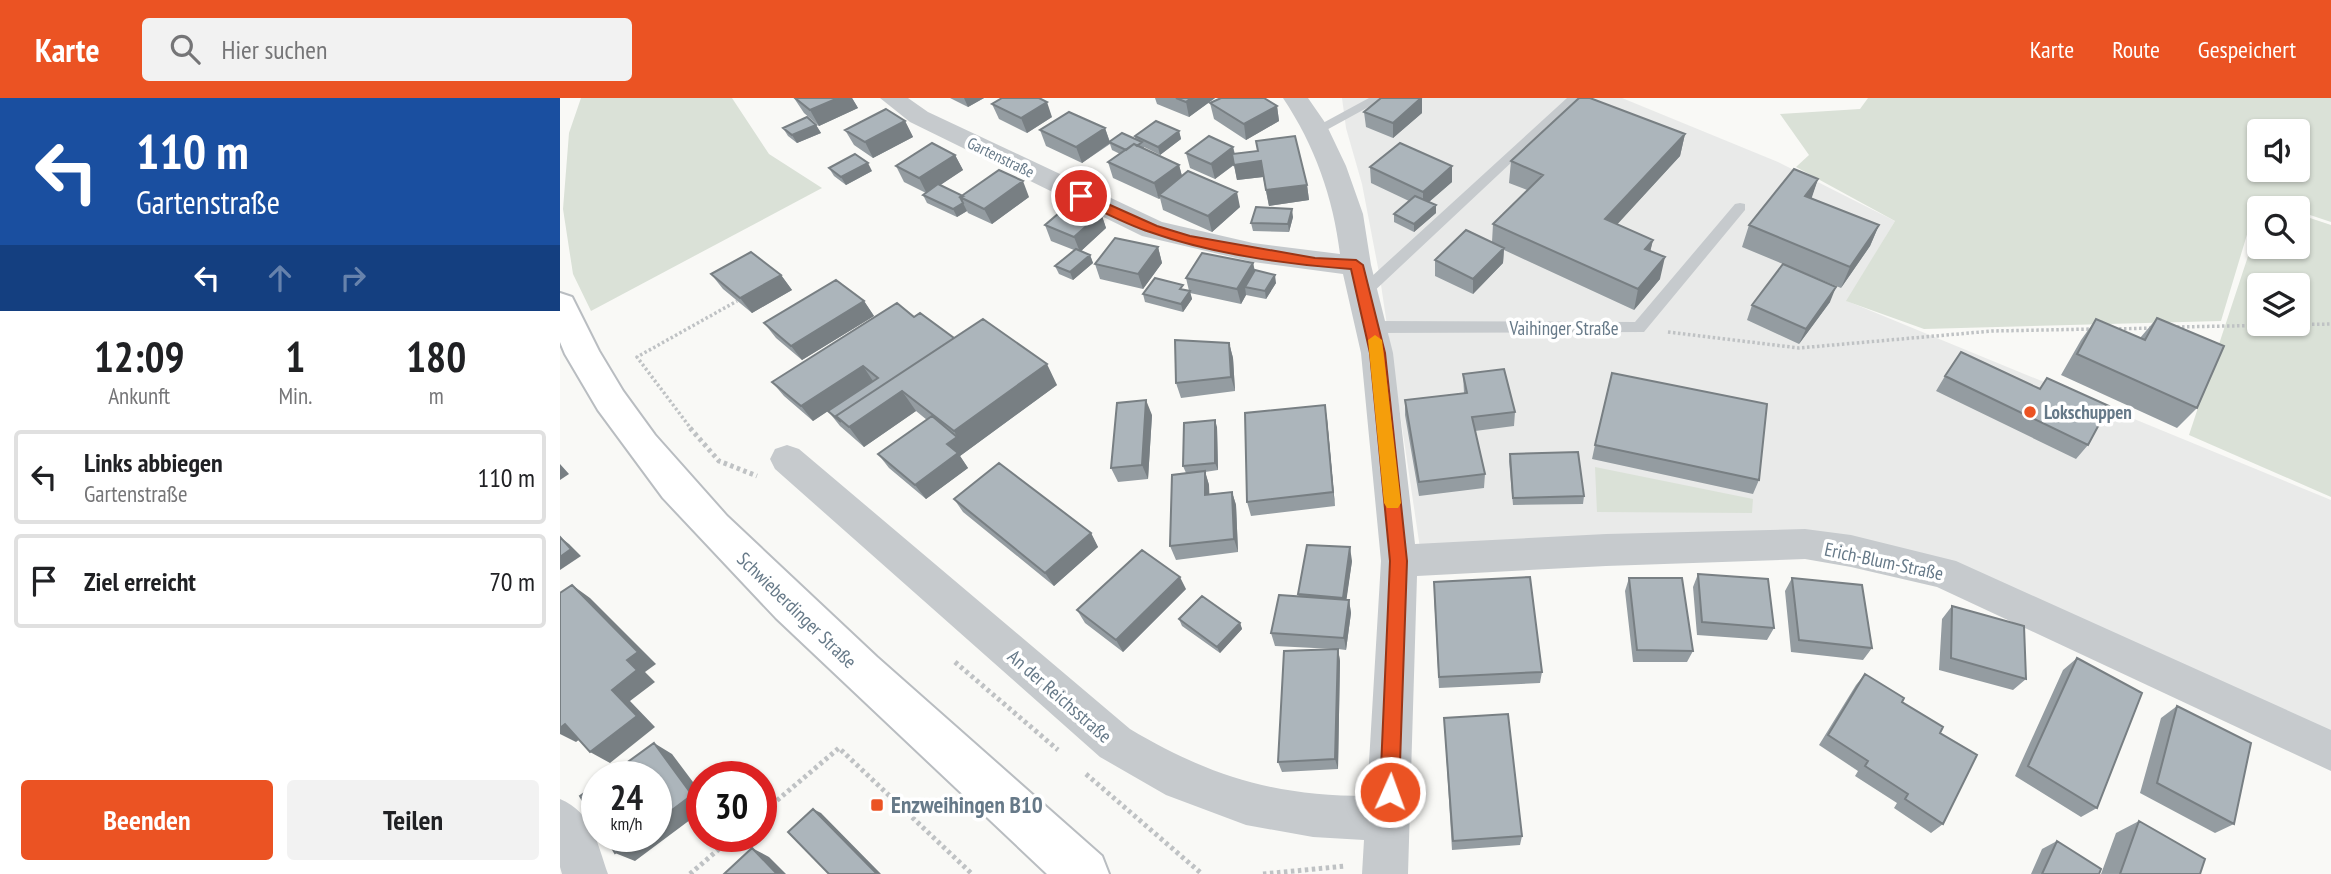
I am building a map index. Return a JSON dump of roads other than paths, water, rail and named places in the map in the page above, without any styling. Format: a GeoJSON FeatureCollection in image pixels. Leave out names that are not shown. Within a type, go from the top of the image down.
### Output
{"type":"FeatureCollection","features":[{"type":"Feature","properties":{"kind":"main road","name":"Schwieberdinger Straße"},"geometry":{"type":"LineString","coordinates":[[561,312],[608,397],[673,483],[711,526],[885,694],[1084,874]]}},
{"type":"Feature","properties":{"kind":"street","name":"Gartenstraße"},"geometry":{"type":"LineString","coordinates":[[892,98],[919,117],[1152,229],[1190,240],[1315,262],[1360,278]]}},
{"type":"Feature","properties":{"kind":"street"},"geometry":{"type":"LineString","coordinates":[[1295,98],[1316,130],[1333,166],[1349,214],[1377,353],[1399,561],[1385,874]]}},
{"type":"Feature","properties":{"kind":"street","name":"An der Reichsstraße"},"geometry":{"type":"LineString","coordinates":[[788,458],[1115,743],[1153,768],[1195,788],[1241,804],[1339,819],[1388,818]]}},
{"type":"Feature","properties":{"kind":"street","name":"Erich-Blum-Straße"},"geometry":{"type":"LineString","coordinates":[[1399,561],[1605,550],[1805,544],[1851,551],[1943,572],[2331,751]]}},
{"type":"Feature","properties":{"kind":"street"},"geometry":{"type":"LineString","coordinates":[[560,821],[572,836],[585,874]]}},
{"type":"Feature","properties":{"kind":"lane"},"geometry":{"type":"LineString","coordinates":[[1316,130],[1379,98]]}},
{"type":"Feature","properties":{"kind":"lane"},"geometry":{"type":"LineString","coordinates":[[1360,278],[1574,98]]}},
{"type":"Feature","properties":{"kind":"lane","name":"Vaihinger Straße"},"geometry":{"type":"LineString","coordinates":[[1372,327],[1639,328],[1740,207]]}},
{"type":"Feature","properties":{"kind":"place","name":"Lokschuppen"},"geometry":{"type":"Point","coordinates":[2030,412]}},
{"type":"Feature","properties":{"kind":"place","name":"Enzweihingen B10"},"geometry":{"type":"Point","coordinates":[877,805]}}]}
